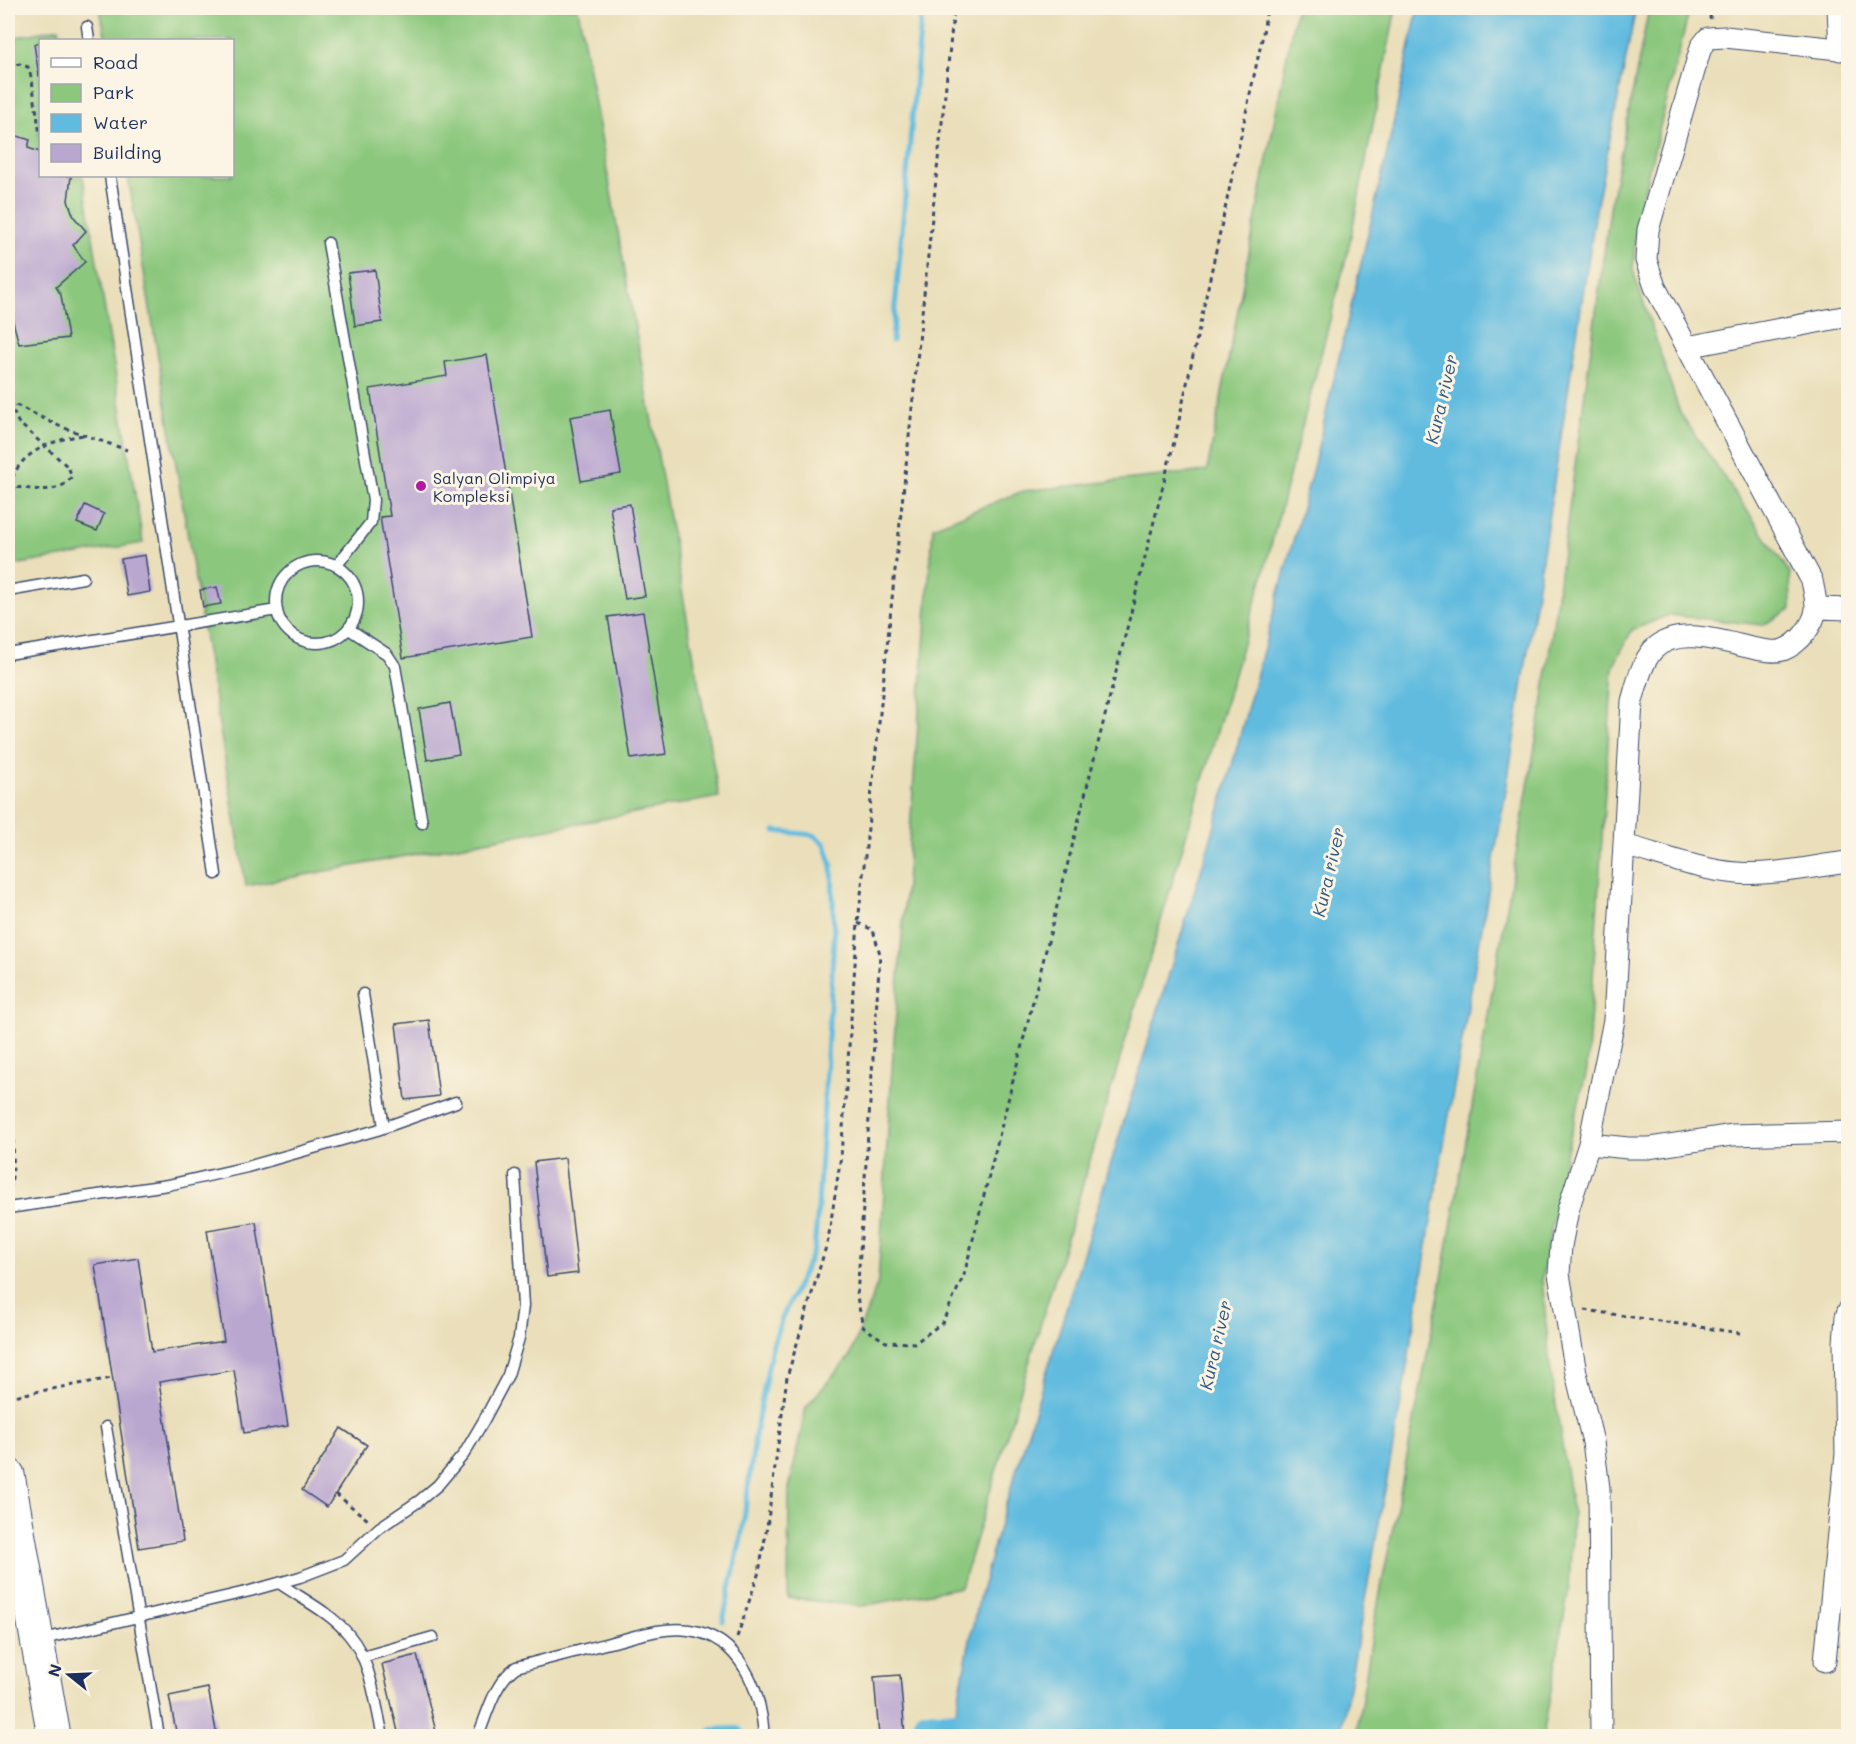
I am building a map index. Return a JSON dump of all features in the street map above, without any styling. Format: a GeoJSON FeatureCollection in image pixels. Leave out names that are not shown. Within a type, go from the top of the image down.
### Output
{"type":"FeatureCollection","features":[{"type":"Feature","properties":{"kind":"main road"},"geometry":{"type":"LineString","coordinates":[[8,1475],[18,1602],[36,1641],[54,1737]]}},
{"type":"Feature","properties":{"kind":"street"},"geometry":{"type":"LineString","coordinates":[[1601,1737],[1599,1488],[1593,1442],[1576,1373],[1559,1274],[1561,1246],[1568,1210],[1589,1144],[1614,1020],[1632,701],[1643,666],[1654,649],[1674,638],[1692,636],[1768,651],[1783,650],[1800,640],[1813,622],[1818,608],[1812,582],[1655,287],[1646,260],[1648,230],[1701,46],[1708,38],[1725,37],[1844,50],[1838,8]]}},
{"type":"Feature","properties":{"kind":"street"},"geometry":{"type":"LineString","coordinates":[[1687,348],[1848,316]]}},
{"type":"Feature","properties":{"kind":"street"},"geometry":{"type":"LineString","coordinates":[[1818,608],[1848,609]]}},
{"type":"Feature","properties":{"kind":"street"},"geometry":{"type":"LineString","coordinates":[[1624,845],[1711,869],[1738,873],[1848,862]]}},
{"type":"Feature","properties":{"kind":"street"},"geometry":{"type":"LineString","coordinates":[[1589,1144],[1648,1148],[1732,1135],[1848,1132]]}},
{"type":"Feature","properties":{"kind":"street"},"geometry":{"type":"LineString","coordinates":[[1825,1661],[1846,1454],[1844,1343],[1848,1311]]}},
{"type":"Feature","properties":{"kind":"lane"},"geometry":{"type":"LineString","coordinates":[[87,27],[89,39]]}},
{"type":"Feature","properties":{"kind":"lane"},"geometry":{"type":"LineString","coordinates":[[110,177],[216,874]]}},
{"type":"Feature","properties":{"kind":"lane"},"geometry":{"type":"LineString","coordinates":[[328,243],[373,500],[370,522],[337,565]]}},
{"type":"Feature","properties":{"kind":"lane"},"geometry":{"type":"LineString","coordinates":[[311,561],[324,561],[337,565],[347,573],[358,594],[359,607],[356,619],[339,638],[327,643],[313,644],[300,640],[289,633],[281,623],[276,597],[280,584],[298,565],[311,561]]}},
{"type":"Feature","properties":{"kind":"lane"},"geometry":{"type":"LineString","coordinates":[[8,591],[83,578]]}},
{"type":"Feature","properties":{"kind":"lane"},"geometry":{"type":"LineString","coordinates":[[8,654],[277,610]]}},
{"type":"Feature","properties":{"kind":"lane"},"geometry":{"type":"LineString","coordinates":[[349,629],[387,654],[395,666],[422,824]]}},
{"type":"Feature","properties":{"kind":"lane"},"geometry":{"type":"LineString","coordinates":[[363,994],[384,1127]]}},
{"type":"Feature","properties":{"kind":"lane"},"geometry":{"type":"LineString","coordinates":[[8,1208],[168,1185],[247,1167],[384,1127],[456,1102]]}},
{"type":"Feature","properties":{"kind":"lane"},"geometry":{"type":"LineString","coordinates":[[36,1641],[279,1582],[344,1560],[358,1550],[379,1528],[438,1485],[464,1454],[508,1375],[519,1338],[523,1306],[515,1175]]}},
{"type":"Feature","properties":{"kind":"lane"},"geometry":{"type":"LineString","coordinates":[[106,1427],[159,1737]]}},
{"type":"Feature","properties":{"kind":"lane"},"geometry":{"type":"LineString","coordinates":[[279,1582],[332,1618],[349,1635],[362,1657],[383,1737]]}},
{"type":"Feature","properties":{"kind":"lane"},"geometry":{"type":"LineString","coordinates":[[478,1737],[499,1684],[516,1667],[666,1630],[690,1630],[712,1637],[732,1650],[750,1676],[758,1697],[765,1737]]}},
{"type":"Feature","properties":{"kind":"lane"},"geometry":{"type":"LineString","coordinates":[[362,1657],[433,1637]]}},
{"type":"Feature","properties":{"kind":"path"},"geometry":{"type":"LineString","coordinates":[[732,1650],[759,1572],[787,1377],[828,1240],[841,1156],[858,923],[954,8]]}},
{"type":"Feature","properties":{"kind":"path"},"geometry":{"type":"LineString","coordinates":[[858,923],[873,930],[880,954],[857,1297],[863,1327],[886,1342],[915,1343],[942,1323],[964,1275],[1176,434],[1267,8]]}},
{"type":"Feature","properties":{"kind":"path"},"geometry":{"type":"LineString","coordinates":[[8,67],[20,64],[27,68],[32,80],[39,128]]}},
{"type":"Feature","properties":{"kind":"path"},"geometry":{"type":"LineString","coordinates":[[8,401],[59,426],[127,450]]}},
{"type":"Feature","properties":{"kind":"path"},"geometry":{"type":"LineString","coordinates":[[16,405],[14,413],[18,422],[45,447],[68,467],[72,476],[67,484],[55,489],[8,486],[23,461],[45,447],[64,438],[85,435]]}},
{"type":"Feature","properties":{"kind":"path"},"geometry":{"type":"LineString","coordinates":[[8,1104],[14,1143],[12,1179],[8,1198]]}},
{"type":"Feature","properties":{"kind":"path"},"geometry":{"type":"LineString","coordinates":[[1848,1201],[1846,1251],[1848,1273]]}},
{"type":"Feature","properties":{"kind":"path"},"geometry":{"type":"LineString","coordinates":[[1566,1312],[1596,1310],[1740,1333]]}},
{"type":"Feature","properties":{"kind":"path"},"geometry":{"type":"LineString","coordinates":[[8,1397],[112,1378]]}},
{"type":"Feature","properties":{"kind":"path"},"geometry":{"type":"LineString","coordinates":[[336,1494],[379,1528]]}},
{"type":"Feature","properties":{"kind":"green space","name":"Salyan Olimpiya Kompleksi"},"geometry":{"type":"Polygon","coordinates":[[[100,8],[578,8],[719,797],[246,886],[128,177],[234,177],[234,39],[106,39],[100,8]]]}},
{"type":"Feature","properties":{"kind":"green space"},"geometry":{"type":"Polygon","coordinates":[[[1296,8],[1396,8],[1348,251],[1263,576],[961,1587],[862,1606],[788,1598],[789,1489],[806,1407],[850,1356],[878,1282],[933,527],[1023,491],[1207,471],[1296,8]]]}},
{"type":"Feature","properties":{"kind":"green space"},"geometry":{"type":"Polygon","coordinates":[[[1649,8],[1690,8],[1637,218],[1633,270],[1680,413],[1790,573],[1791,609],[1763,625],[1669,615],[1632,630],[1613,667],[1587,1070],[1564,1162],[1542,1278],[1550,1366],[1573,1515],[1569,1588],[1543,1736],[1356,1736],[1374,1624],[1441,1284],[1542,706],[1611,202],[1649,8]]]}},
{"type":"Feature","properties":{"kind":"green space"},"geometry":{"type":"Polygon","coordinates":[[[59,28],[61,39],[39,39],[39,177],[83,177],[143,543],[8,566],[8,39],[59,28]]]}},
{"type":"Feature","properties":{"kind":"water","name":"Kura river"},"geometry":{"type":"Polygon","coordinates":[[[1418,8],[1636,8],[1597,204],[1507,785],[1402,1397],[1340,1736],[951,1736],[976,1610],[1001,1520],[1222,802],[1314,464],[1387,153],[1418,8]]]}},
{"type":"Feature","properties":{"kind":"building"},"geometry":{"type":"Polygon","coordinates":[[[39,43],[39,76],[34,44],[39,43]]]}},
{"type":"Feature","properties":{"kind":"building"},"geometry":{"type":"Polygon","coordinates":[[[8,133],[30,140],[28,148],[39,152],[39,177],[71,177],[68,201],[74,217],[86,231],[73,245],[85,262],[56,287],[61,295],[68,338],[19,344],[8,311],[8,133]]]}},
{"type":"Feature","properties":{"kind":"building"},"geometry":{"type":"Polygon","coordinates":[[[375,270],[382,322],[355,326],[348,273],[375,270]]]}},
{"type":"Feature","properties":{"kind":"building"},"geometry":{"type":"Polygon","coordinates":[[[487,355],[532,637],[403,658],[380,517],[390,516],[370,389],[447,376],[445,362],[487,355]]]}},
{"type":"Feature","properties":{"kind":"building"},"geometry":{"type":"Polygon","coordinates":[[[610,410],[621,474],[581,481],[570,417],[610,410]]]}},
{"type":"Feature","properties":{"kind":"building"},"geometry":{"type":"Polygon","coordinates":[[[630,504],[645,596],[625,599],[610,507],[630,504]]]}},
{"type":"Feature","properties":{"kind":"building"},"geometry":{"type":"Polygon","coordinates":[[[85,505],[104,514],[97,531],[77,523],[85,505]]]}},
{"type":"Feature","properties":{"kind":"building"},"geometry":{"type":"Polygon","coordinates":[[[145,555],[150,592],[127,596],[121,559],[145,555]]]}},
{"type":"Feature","properties":{"kind":"building"},"geometry":{"type":"Polygon","coordinates":[[[217,587],[221,604],[203,607],[200,590],[217,587]]]}},
{"type":"Feature","properties":{"kind":"building"},"geometry":{"type":"Polygon","coordinates":[[[643,612],[666,754],[631,759],[608,617],[643,612]]]}},
{"type":"Feature","properties":{"kind":"building"},"geometry":{"type":"Polygon","coordinates":[[[450,703],[459,754],[427,760],[419,709],[450,703]]]}},
{"type":"Feature","properties":{"kind":"building"},"geometry":{"type":"Polygon","coordinates":[[[429,1020],[439,1096],[405,1100],[396,1024],[429,1020]]]}},
{"type":"Feature","properties":{"kind":"building"},"geometry":{"type":"Polygon","coordinates":[[[565,1158],[578,1273],[547,1277],[534,1162],[565,1158]]]}},
{"type":"Feature","properties":{"kind":"building"},"geometry":{"type":"Polygon","coordinates":[[[256,1222],[288,1426],[244,1433],[234,1370],[159,1382],[183,1541],[139,1548],[95,1265],[138,1258],[152,1352],[224,1341],[207,1230],[256,1222]]]}},
{"type":"Feature","properties":{"kind":"building"},"geometry":{"type":"Polygon","coordinates":[[[341,1428],[367,1445],[327,1507],[302,1490],[341,1428]]]}},
{"type":"Feature","properties":{"kind":"building"},"geometry":{"type":"Polygon","coordinates":[[[417,1655],[437,1736],[399,1736],[382,1664],[417,1655]]]}},
{"type":"Feature","properties":{"kind":"building"},"geometry":{"type":"Polygon","coordinates":[[[900,1675],[905,1736],[879,1736],[874,1677],[900,1675]]]}},
{"type":"Feature","properties":{"kind":"building"},"geometry":{"type":"Polygon","coordinates":[[[208,1688],[217,1736],[177,1736],[169,1696],[208,1688]]]}},
{"type":"Feature","properties":{"kind":"waterway"},"geometry":{"type":"LineString","coordinates":[[892,341],[922,8]]}},
{"type":"Feature","properties":{"kind":"waterway"},"geometry":{"type":"LineString","coordinates":[[723,1621],[742,1533],[756,1429],[772,1347],[782,1318],[814,1250],[818,1207],[834,937],[832,866],[825,844],[814,835],[775,831]]}},
{"type":"Feature","properties":{"kind":"waterway"},"geometry":{"type":"LineString","coordinates":[[923,1720],[978,1720]]}},
{"type":"Feature","properties":{"kind":"waterway"},"geometry":{"type":"LineString","coordinates":[[714,1736],[736,1735]]}},
{"type":"Feature","properties":{"kind":"place","name":"Salyan Olimpiya Kompleksi"},"geometry":{"type":"Point","coordinates":[421,486]}}]}
